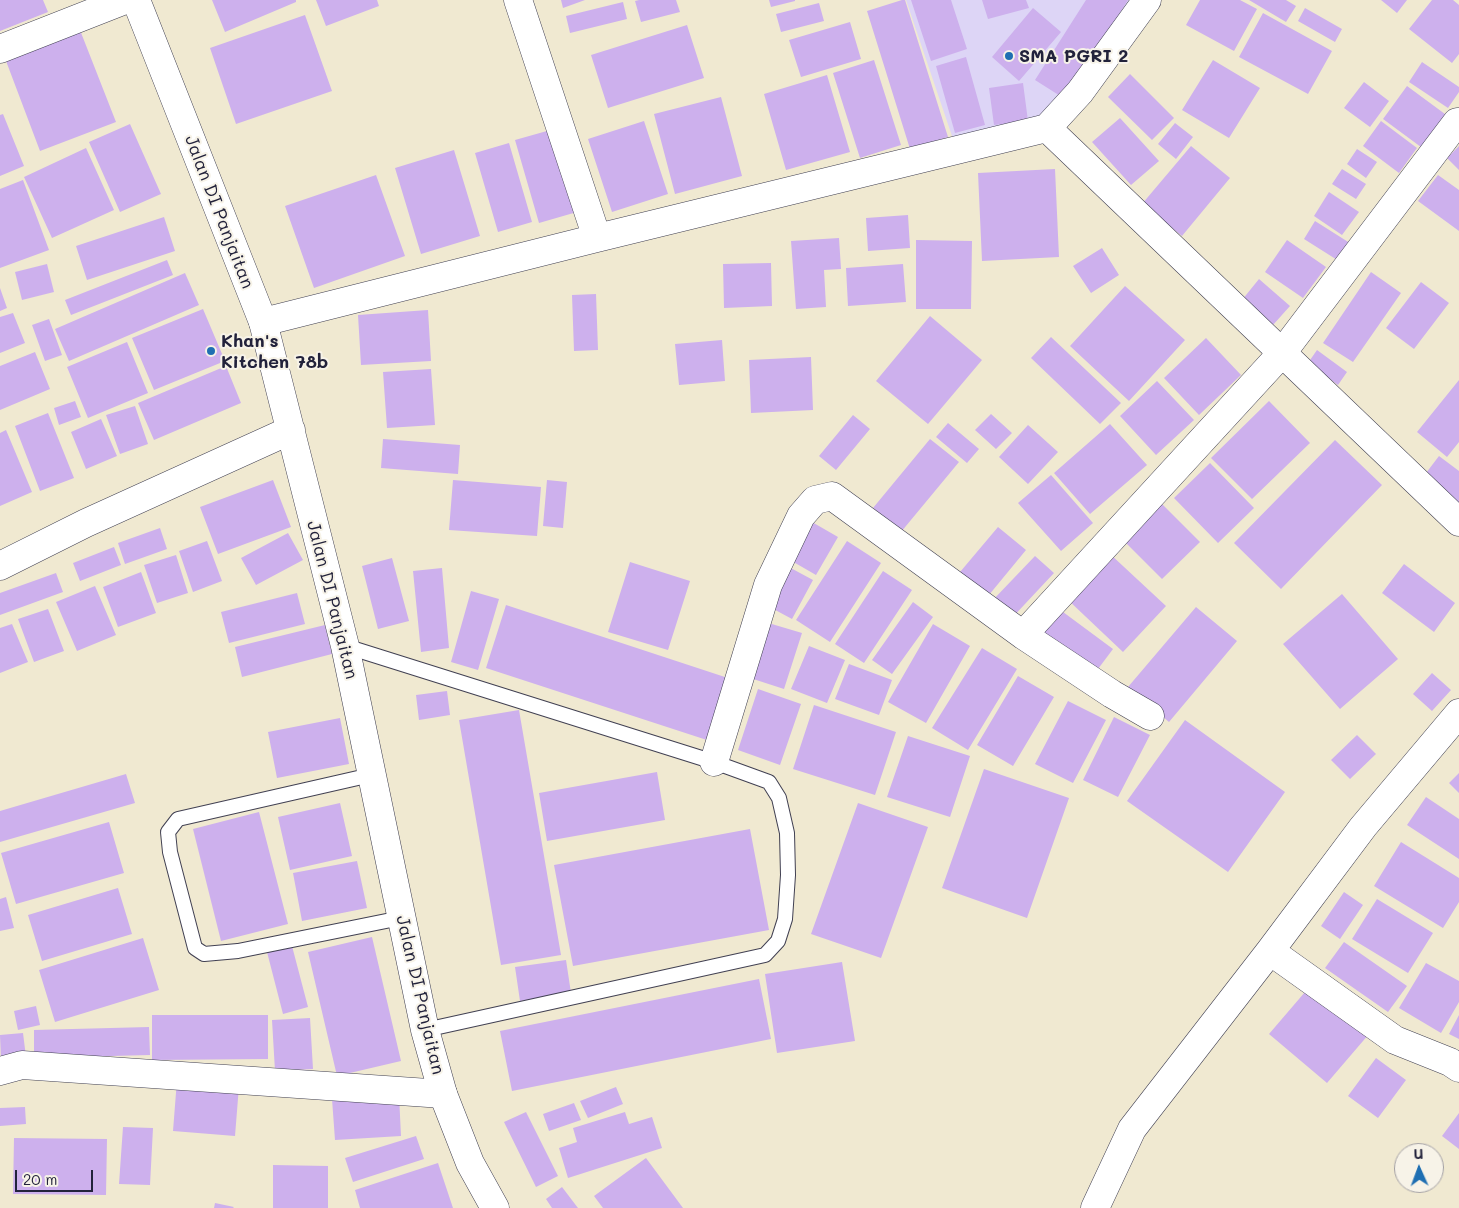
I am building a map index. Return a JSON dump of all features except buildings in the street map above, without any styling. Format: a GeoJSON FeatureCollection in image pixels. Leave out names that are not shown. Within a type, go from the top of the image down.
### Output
{"type":"FeatureCollection","features":[{"type":"Feature","properties":{"kind":"street"},"geometry":{"type":"LineString","coordinates":[[0,48],[125,0]]}},
{"type":"Feature","properties":{"kind":"street","name":"Jalan DI Panjaitan"},"geometry":{"type":"LineString","coordinates":[[136,0],[263,322],[345,646],[425,1030],[443,1094],[470,1163],[495,1208]]}},
{"type":"Feature","properties":{"kind":"street"},"geometry":{"type":"LineString","coordinates":[[518,0],[597,238]]}},
{"type":"Feature","properties":{"kind":"street"},"geometry":{"type":"LineString","coordinates":[[263,322],[1048,128],[1080,92],[1146,0]]}},
{"type":"Feature","properties":{"kind":"street"},"geometry":{"type":"LineString","coordinates":[[1023,635],[1282,353],[1458,122]]}},
{"type":"Feature","properties":{"kind":"street"},"geometry":{"type":"LineString","coordinates":[[1048,128],[1459,522]]}},
{"type":"Feature","properties":{"kind":"street"},"geometry":{"type":"LineString","coordinates":[[0,566],[86,523],[291,430]]}},
{"type":"Feature","properties":{"kind":"street"},"geometry":{"type":"LineString","coordinates":[[714,762],[768,585],[802,516],[815,500],[832,496],[1023,635],[1112,694],[1150,716]]}},
{"type":"Feature","properties":{"kind":"street"},"geometry":{"type":"LineString","coordinates":[[1095,1208],[1132,1129],[1363,827],[1459,713]]}},
{"type":"Feature","properties":{"kind":"street"},"geometry":{"type":"LineString","coordinates":[[1270,951],[1395,1040],[1450,1062],[1459,1068]]}},
{"type":"Feature","properties":{"kind":"street"},"geometry":{"type":"LineString","coordinates":[[0,1071],[22,1066],[443,1094]]}},
{"type":"Feature","properties":{"kind":"lane"},"geometry":{"type":"LineString","coordinates":[[345,646],[714,762],[769,782],[779,798],[787,833],[788,875],[785,919],[778,941],[765,955],[425,1030]]}},
{"type":"Feature","properties":{"kind":"lane"},"geometry":{"type":"LineString","coordinates":[[372,775],[178,819],[168,832],[170,852],[195,948],[204,954],[238,951],[402,918]]}},
{"type":"Feature","properties":{"kind":"shaded area","name":"SMA PGRI 2"},"geometry":{"type":"Polygon","coordinates":[[[906,0],[1131,0],[1040,120],[953,139],[906,0]]]}},
{"type":"Feature","properties":{"kind":"place","name":"SMA PGRI 2"},"geometry":{"type":"Point","coordinates":[1009,56]}},
{"type":"Feature","properties":{"kind":"place","name":"Khan's Kitchen 78b"},"geometry":{"type":"Point","coordinates":[211,351]}}]}
